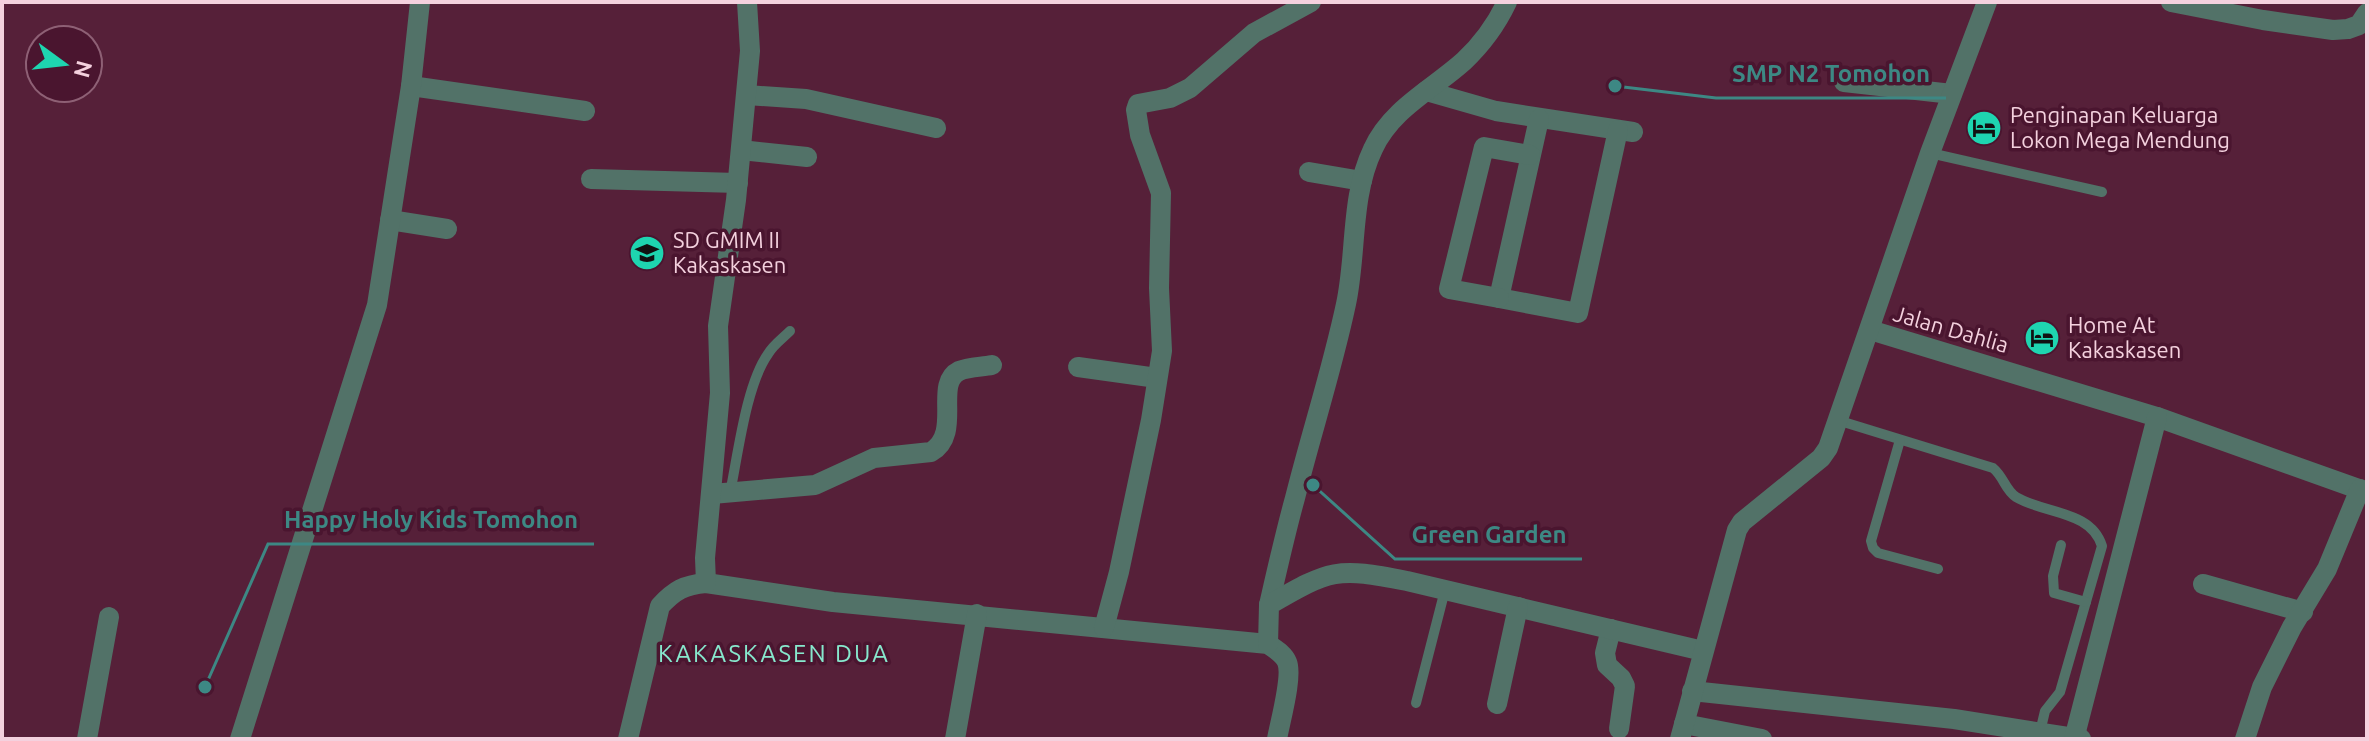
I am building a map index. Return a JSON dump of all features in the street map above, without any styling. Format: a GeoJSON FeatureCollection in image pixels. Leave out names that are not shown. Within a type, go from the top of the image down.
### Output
{"type":"FeatureCollection","features":[{"type":"Feature","properties":{"kind":"street"},"geometry":{"type":"LineString","coordinates":[[240,739],[377,305],[411,86],[420,2]]}},
{"type":"Feature","properties":{"kind":"street"},"geometry":{"type":"LineString","coordinates":[[706,583],[705,558],[721,494],[718,326],[747,95],[750,51],[747,2]]}},
{"type":"Feature","properties":{"kind":"street"},"geometry":{"type":"LineString","coordinates":[[1104,628],[1119,572],[1162,351],[1159,288],[1161,193],[1140,135],[1136,110],[1138,104],[1170,98],[1190,88],[1254,33],[1311,2]]}},
{"type":"Feature","properties":{"kind":"street"},"geometry":{"type":"LineString","coordinates":[[1268,644],[1269,605],[1342,322],[1362,181],[1374,146],[1396,116],[1466,59],[1507,2]]}},
{"type":"Feature","properties":{"kind":"street"},"geometry":{"type":"LineString","coordinates":[[1762,739],[1682,731],[1740,525],[1821,458],[1828,448],[1930,153],[1987,2]]}},
{"type":"Feature","properties":{"kind":"street"},"geometry":{"type":"LineString","coordinates":[[2171,2],[2333,30],[2359,25],[2367,13]]}},
{"type":"Feature","properties":{"kind":"street"},"geometry":{"type":"LineString","coordinates":[[1844,82],[1952,94]]}},
{"type":"Feature","properties":{"kind":"street"},"geometry":{"type":"LineString","coordinates":[[411,86],[585,111]]}},
{"type":"Feature","properties":{"kind":"street"},"geometry":{"type":"LineString","coordinates":[[1426,91],[1496,111],[1626,131],[1578,313],[1449,289],[1484,147],[1530,155]]}},
{"type":"Feature","properties":{"kind":"street"},"geometry":{"type":"LineString","coordinates":[[747,95],[806,99],[936,128]]}},
{"type":"Feature","properties":{"kind":"street"},"geometry":{"type":"LineString","coordinates":[[1499,298],[1539,119]]}},
{"type":"Feature","properties":{"kind":"street"},"geometry":{"type":"LineString","coordinates":[[741,150],[807,157]]}},
{"type":"Feature","properties":{"kind":"street"},"geometry":{"type":"LineString","coordinates":[[1309,172],[1362,181]]}},
{"type":"Feature","properties":{"kind":"street"},"geometry":{"type":"LineString","coordinates":[[591,179],[738,183]]}},
{"type":"Feature","properties":{"kind":"street"},"geometry":{"type":"LineString","coordinates":[[390,220],[447,229]]}},
{"type":"Feature","properties":{"kind":"street","name":"Jalan Dahlia"},"geometry":{"type":"LineString","coordinates":[[1870,330],[2157,417],[2364,491]]}},
{"type":"Feature","properties":{"kind":"street"},"geometry":{"type":"LineString","coordinates":[[721,494],[815,485],[874,458],[931,452],[938,448],[944,438],[950,379],[958,371],[992,365]]}},
{"type":"Feature","properties":{"kind":"street"},"geometry":{"type":"LineString","coordinates":[[1078,367],[1157,378]]}},
{"type":"Feature","properties":{"kind":"street"},"geometry":{"type":"LineString","coordinates":[[1692,691],[1954,719],[2077,739],[2157,417]]}},
{"type":"Feature","properties":{"kind":"street"},"geometry":{"type":"LineString","coordinates":[[2245,739],[2262,687],[2292,627],[2327,569],[2364,491]]}},
{"type":"Feature","properties":{"kind":"street"},"geometry":{"type":"LineString","coordinates":[[1269,605],[1317,578],[1340,571],[1361,572],[1703,651]]}},
{"type":"Feature","properties":{"kind":"street"},"geometry":{"type":"LineString","coordinates":[[628,739],[660,606],[685,585],[706,583],[833,602],[1268,644],[1288,662],[1277,739]]}},
{"type":"Feature","properties":{"kind":"street"},"geometry":{"type":"LineString","coordinates":[[2203,584],[2303,612]]}},
{"type":"Feature","properties":{"kind":"street"},"geometry":{"type":"LineString","coordinates":[[1497,704],[1518,607]]}},
{"type":"Feature","properties":{"kind":"street"},"geometry":{"type":"LineString","coordinates":[[955,739],[977,614]]}},
{"type":"Feature","properties":{"kind":"street"},"geometry":{"type":"LineString","coordinates":[[87,739],[109,617]]}},
{"type":"Feature","properties":{"kind":"street"},"geometry":{"type":"LineString","coordinates":[[1611,629],[1605,653],[1607,665],[1625,686],[1619,729]]}},
{"type":"Feature","properties":{"kind":"lane"},"geometry":{"type":"LineString","coordinates":[[1930,153],[2102,192]]}},
{"type":"Feature","properties":{"kind":"lane"},"geometry":{"type":"LineString","coordinates":[[721,494],[759,371],[768,353],[790,331]]}},
{"type":"Feature","properties":{"kind":"lane"},"geometry":{"type":"LineString","coordinates":[[1837,420],[1993,468],[2002,475],[2010,493],[2020,500],[2078,519],[2099,536],[2102,546],[2060,692],[2045,711],[2040,732]]}},
{"type":"Feature","properties":{"kind":"lane"},"geometry":{"type":"LineString","coordinates":[[1900,440],[1871,541],[1873,548],[1878,553],[1938,569]]}},
{"type":"Feature","properties":{"kind":"lane"},"geometry":{"type":"LineString","coordinates":[[2061,545],[2053,576],[2054,593],[2086,602]]}},
{"type":"Feature","properties":{"kind":"lane"},"geometry":{"type":"LineString","coordinates":[[1416,703],[1445,590]]}},
{"type":"Feature","properties":{"kind":"place","name":"SMP N2 Tomohon"},"geometry":{"type":"Point","coordinates":[1615,86]}},
{"type":"Feature","properties":{"kind":"place","name":"Penginapan Keluarga Lokon Mega Mendung"},"geometry":{"type":"Point","coordinates":[1984,128]}},
{"type":"Feature","properties":{"kind":"place","name":"SD GMIM II Kakaskasen"},"geometry":{"type":"Point","coordinates":[647,253]}},
{"type":"Feature","properties":{"kind":"place","name":"Home At Kakaskasen"},"geometry":{"type":"Point","coordinates":[2042,338]}},
{"type":"Feature","properties":{"kind":"place","name":"Green Garden"},"geometry":{"type":"Point","coordinates":[1313,485]}},
{"type":"Feature","properties":{"kind":"place","name":"Happy Holy Kids Tomohon"},"geometry":{"type":"Point","coordinates":[205,687]}},
{"type":"Feature","properties":{"kind":"district","name":"KAKASKASEN DUA"},"geometry":{"type":"Point","coordinates":[774,654]}}]}
